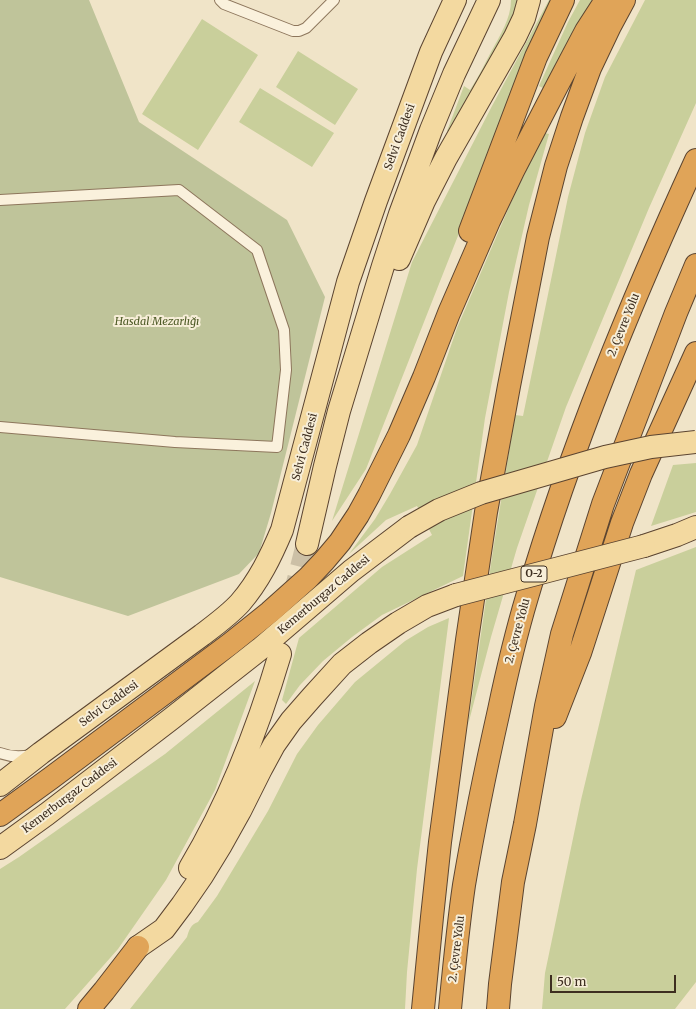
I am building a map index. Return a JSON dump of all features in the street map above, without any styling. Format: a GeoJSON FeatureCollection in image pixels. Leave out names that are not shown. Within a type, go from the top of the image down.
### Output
{"type":"FeatureCollection","features":[{"type":"Feature","properties":{"kind":"highway"},"geometry":{"type":"LineString","coordinates":[[380,472],[536,57],[563,0]]}},
{"type":"Feature","properties":{"kind":"highway"},"geometry":{"type":"LineString","coordinates":[[0,815],[52,778],[230,644],[270,612],[292,593],[324,561],[340,542],[358,515],[399,435],[449,313],[489,221],[530,138],[586,31],[606,0]]}},
{"type":"Feature","properties":{"kind":"highway"},"geometry":{"type":"LineString","coordinates":[[423,1009],[432,909],[467,640],[486,512],[536,245],[556,166],[572,118],[590,68],[624,0]]}},
{"type":"Feature","properties":{"kind":"highway","name":"2. Çevre Yolu"},"geometry":{"type":"LineString","coordinates":[[450,1009],[464,887],[480,798],[509,663],[527,598],[551,520],[611,357],[642,281],[696,160]]}},
{"type":"Feature","properties":{"kind":"highway"},"geometry":{"type":"LineString","coordinates":[[498,1009],[513,882],[546,706],[562,634],[603,504],[676,313],[696,265]]}},
{"type":"Feature","properties":{"kind":"highway"},"geometry":{"type":"LineString","coordinates":[[535,770],[580,653],[624,516],[641,474],[696,353]]}},
{"type":"Feature","properties":{"kind":"highway"},"geometry":{"type":"LineString","coordinates":[[89,1009],[138,947]]}},
{"type":"Feature","properties":{"kind":"highway"},"geometry":{"type":"LineString","coordinates":[[104,1009],[119,989],[138,947]]}},
{"type":"Feature","properties":{"kind":"main road","name":"Selvi Caddesi"},"geometry":{"type":"LineString","coordinates":[[0,785],[227,616],[240,603],[265,568],[282,530],[348,282],[376,201],[429,58],[455,0]]}},
{"type":"Feature","properties":{"kind":"main road"},"geometry":{"type":"LineString","coordinates":[[307,544],[339,411],[400,214],[431,130],[454,74],[474,28],[489,0]]}},
{"type":"Feature","properties":{"kind":"main road"},"geometry":{"type":"LineString","coordinates":[[353,364],[370,330],[424,201],[449,152],[515,37],[524,18],[529,0]]}},
{"type":"Feature","properties":{"kind":"main road","name":"Kemerburgaz Caddesi"},"geometry":{"type":"LineString","coordinates":[[0,848],[171,719],[260,649],[351,571],[409,527],[439,510],[481,493],[605,457],[651,447],[696,442]]}},
{"type":"Feature","properties":{"kind":"main road"},"geometry":{"type":"LineString","coordinates":[[138,947],[164,929],[202,876],[240,811],[274,745],[291,720],[342,664],[375,639],[427,606],[456,595],[644,546],[696,527]]}},
{"type":"Feature","properties":{"kind":"main road"},"geometry":{"type":"LineString","coordinates":[[138,947],[157,921],[195,859],[227,797],[259,719],[280,654]]}},
{"type":"Feature","properties":{"kind":"lane"},"geometry":{"type":"LineString","coordinates":[[220,0],[224,4],[293,31],[299,31],[306,28],[334,0]]}},
{"type":"Feature","properties":{"kind":"lane"},"geometry":{"type":"LineString","coordinates":[[0,200],[179,190],[258,250],[284,330],[286,370],[277,447],[175,442],[0,428]]}},
{"type":"Feature","properties":{"kind":"lane"},"geometry":{"type":"LineString","coordinates":[[0,753],[4,755],[21,757],[41,753]]}},
{"type":"Feature","properties":{"kind":"green space","name":"Hasdal Mezarlığı"},"geometry":{"type":"Polygon","coordinates":[[[0,0],[89,0],[139,122],[287,220],[325,297],[271,513],[259,553],[239,574],[128,616],[0,577],[0,0]]]}},
{"type":"Feature","properties":{"kind":"green space"},"geometry":{"type":"Polygon","coordinates":[[[511,0],[519,0],[512,20],[449,132],[447,131],[464,86],[470,90],[478,76],[504,27],[511,7],[511,0]]]}},
{"type":"Feature","properties":{"kind":"green space"},"geometry":{"type":"Polygon","coordinates":[[[549,0],[551,0],[366,469],[332,521],[412,262],[492,106],[549,0]]]}},
{"type":"Feature","properties":{"kind":"green space"},"geometry":{"type":"Polygon","coordinates":[[[580,0],[594,0],[569,40],[543,88],[539,86],[568,22],[580,0]]]}},
{"type":"Feature","properties":{"kind":"green space"},"geometry":{"type":"Polygon","coordinates":[[[645,0],[696,0],[696,103],[649,208],[566,407],[517,548],[491,637],[468,725],[493,550],[515,415],[523,416],[568,197],[585,133],[605,77],[645,0]]]}},
{"type":"Feature","properties":{"kind":"green space"},"geometry":{"type":"Polygon","coordinates":[[[202,19],[258,55],[198,150],[142,114],[202,19]]]}},
{"type":"Feature","properties":{"kind":"green space"},"geometry":{"type":"Polygon","coordinates":[[[298,51],[358,89],[335,125],[276,87],[298,51]]]}},
{"type":"Feature","properties":{"kind":"green space"},"geometry":{"type":"Polygon","coordinates":[[[260,88],[334,133],[312,167],[239,122],[260,88]]]}},
{"type":"Feature","properties":{"kind":"green space"},"geometry":{"type":"Polygon","coordinates":[[[545,133],[549,134],[529,205],[509,292],[485,418],[463,576],[382,615],[323,661],[300,685],[286,704],[282,700],[299,638],[382,567],[432,535],[417,506],[386,520],[349,554],[375,519],[417,445],[457,328],[513,198],[545,133]]]}},
{"type":"Feature","properties":{"kind":"green space"},"geometry":{"type":"Polygon","coordinates":[[[696,463],[696,512],[651,526],[673,465],[696,463]]]}},
{"type":"Feature","properties":{"kind":"green space"},"geometry":{"type":"Polygon","coordinates":[[[696,547],[696,982],[675,1009],[542,1009],[545,973],[581,800],[636,570],[696,547]]]}},
{"type":"Feature","properties":{"kind":"green space"},"geometry":{"type":"Polygon","coordinates":[[[449,618],[417,869],[405,1009],[130,1009],[187,937],[192,926],[198,922],[217,896],[268,811],[297,754],[318,725],[355,682],[405,641],[428,627],[449,618]]]}},
{"type":"Feature","properties":{"kind":"green space"},"geometry":{"type":"Polygon","coordinates":[[[255,681],[215,790],[166,880],[118,949],[65,1009],[0,1009],[0,869],[165,754],[255,681]]]}},
{"type":"Feature","properties":{"kind":"tunnel"},"geometry":{"type":"LineString","coordinates":[[293,599],[307,544]]}}]}
